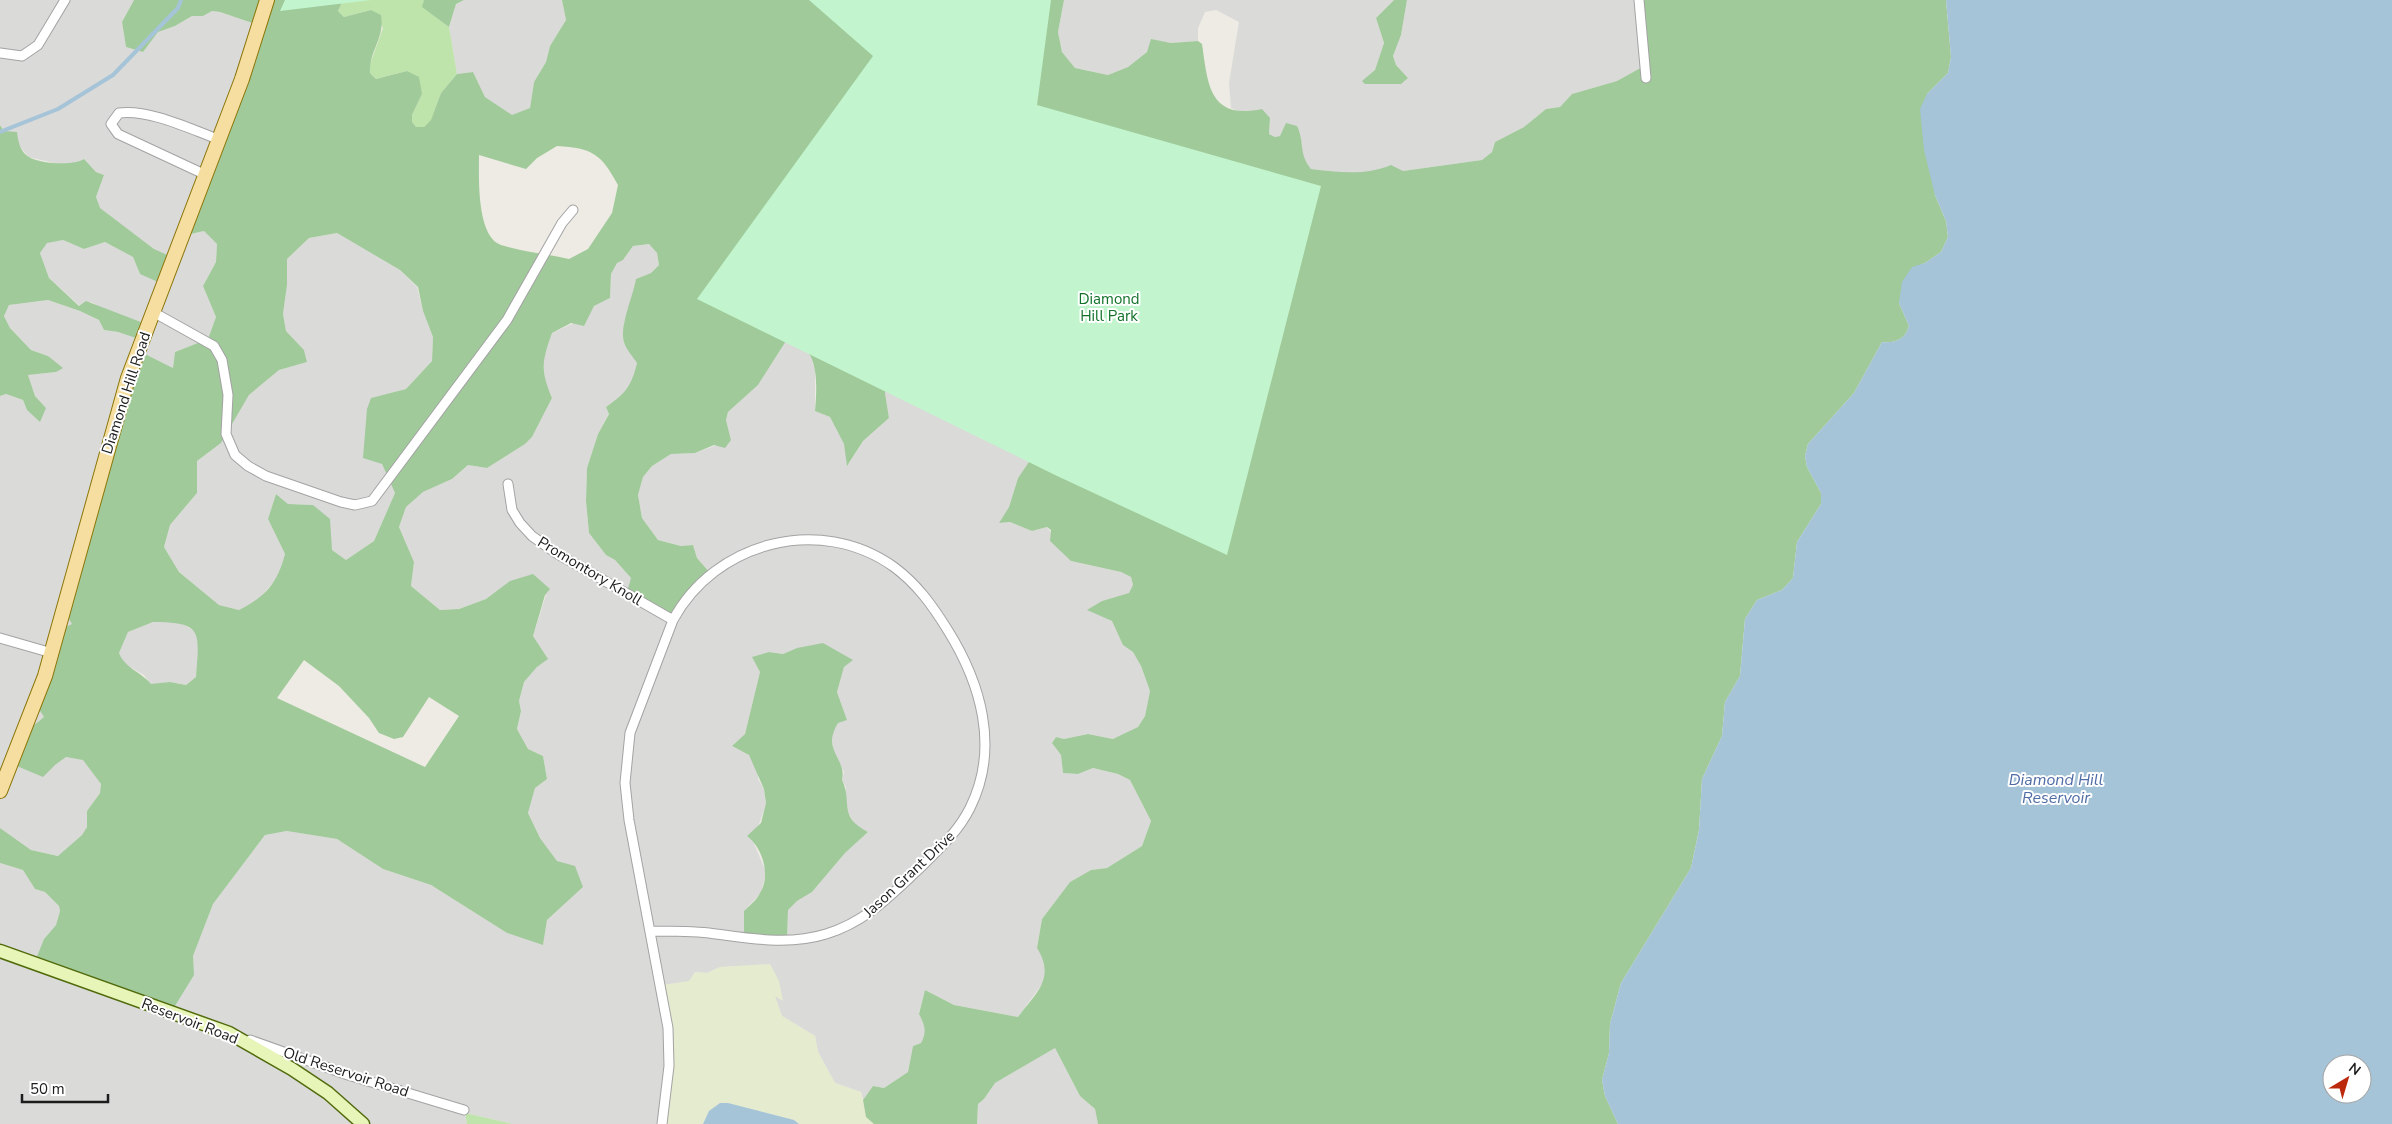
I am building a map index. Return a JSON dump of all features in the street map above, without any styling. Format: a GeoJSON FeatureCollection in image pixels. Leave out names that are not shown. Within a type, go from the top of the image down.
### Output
{"type":"FeatureCollection","features":[{"type":"Feature","properties":{"kind":"main road","name":"Diamond Hill Road"},"geometry":{"type":"LineString","coordinates":[[0,791],[27,726],[52,653],[128,378],[242,79],[267,0]]}},
{"type":"Feature","properties":{"kind":"street"},"geometry":{"type":"LineString","coordinates":[[0,53],[22,56],[38,45],[65,0]]}},
{"type":"Feature","properties":{"kind":"street"},"geometry":{"type":"LineString","coordinates":[[1639,0],[1646,78]]}},
{"type":"Feature","properties":{"kind":"street"},"geometry":{"type":"LineString","coordinates":[[206,174],[118,134],[111,124],[119,113],[132,111],[218,139]]}},
{"type":"Feature","properties":{"kind":"street"},"geometry":{"type":"LineString","coordinates":[[154,312],[214,346],[222,360],[228,395],[226,434],[235,455],[248,466],[266,476],[342,502],[355,505],[372,501],[507,320],[562,223],[573,210]]}},
{"type":"Feature","properties":{"kind":"street","name":"Promontory Knoll"},"geometry":{"type":"LineString","coordinates":[[508,484],[512,510],[520,523],[532,536],[556,553],[672,620]]}},
{"type":"Feature","properties":{"kind":"street","name":"Jason Grant Drive"},"geometry":{"type":"LineString","coordinates":[[651,931],[691,931],[779,941],[810,938],[854,924],[878,908],[946,843],[959,826],[978,789],[986,747],[984,719],[975,685],[960,649],[938,614],[910,580],[880,559],[854,547],[812,539],[768,544],[748,551],[710,573],[690,593],[672,620],[630,733],[626,766],[626,800],[665,1008],[669,1046],[668,1086],[662,1124]]}},
{"type":"Feature","properties":{"kind":"street"},"geometry":{"type":"LineString","coordinates":[[0,638],[52,653]]}},
{"type":"Feature","properties":{"kind":"street","name":"Reservoir Road"},"geometry":{"type":"LineString","coordinates":[[0,951],[229,1033],[292,1069],[328,1093],[363,1124]]}},
{"type":"Feature","properties":{"kind":"street","name":"Old Reservoir Road"},"geometry":{"type":"LineString","coordinates":[[229,1033],[348,1075],[464,1110]]}},
{"type":"Feature","properties":{"kind":"shaded area"},"geometry":{"type":"Polygon","coordinates":[[[0,0],[134,0],[122,22],[126,47],[143,52],[158,32],[175,26],[192,16],[203,16],[212,11],[258,25],[183,236],[204,231],[217,244],[216,262],[203,286],[216,317],[208,339],[175,352],[173,368],[139,351],[72,624],[44,717],[23,734],[55,765],[66,757],[83,759],[101,784],[100,793],[87,811],[87,827],[82,835],[59,856],[31,850],[0,828],[0,396],[6,394],[23,400],[27,410],[46,408],[35,396],[28,375],[56,372],[48,356],[31,350],[10,328],[4,316],[9,305],[48,300],[99,320],[104,330],[137,338],[146,324],[104,309],[91,302],[80,306],[49,278],[40,253],[47,242],[63,240],[84,249],[105,242],[133,257],[140,274],[154,249],[99,208],[96,197],[104,175],[96,172],[84,159],[77,163],[58,164],[29,157],[0,125],[0,0]]]}},
{"type":"Feature","properties":{"kind":"shaded area"},"geometry":{"type":"Polygon","coordinates":[[[464,0],[562,0],[566,20],[550,46],[546,62],[534,82],[530,108],[512,116],[485,97],[473,72],[457,74],[449,28],[456,4],[464,0]]]}},
{"type":"Feature","properties":{"kind":"shaded area"},"geometry":{"type":"Polygon","coordinates":[[[1064,0],[1394,0],[1376,18],[1384,43],[1375,70],[1365,84],[1408,78],[1396,65],[1393,56],[1401,35],[1407,0],[1640,0],[1647,65],[1617,81],[1572,94],[1560,107],[1546,109],[1524,127],[1495,142],[1492,152],[1482,160],[1403,171],[1378,170],[1356,174],[1311,169],[1303,159],[1300,132],[1275,137],[1269,134],[1270,118],[1248,112],[1242,113],[1231,108],[1229,83],[1239,22],[1216,10],[1205,12],[1198,28],[1198,41],[1171,43],[1152,40],[1147,52],[1128,67],[1108,75],[1075,68],[1062,52],[1058,32],[1064,0]]]}},
{"type":"Feature","properties":{"kind":"shaded area"},"geometry":{"type":"Polygon","coordinates":[[[337,233],[400,270],[417,287],[423,311],[433,337],[432,361],[406,389],[371,398],[382,464],[395,493],[374,541],[346,560],[332,550],[313,505],[288,504],[276,494],[268,519],[285,554],[279,576],[258,600],[239,610],[219,605],[179,572],[164,547],[170,525],[197,493],[197,461],[221,443],[249,395],[279,370],[307,362],[304,350],[286,331],[283,314],[287,285],[287,259],[309,238],[337,233]]]}},
{"type":"Feature","properties":{"kind":"shaded area"},"geometry":{"type":"Polygon","coordinates":[[[649,244],[657,253],[659,265],[651,273],[636,279],[633,297],[624,322],[624,342],[637,363],[632,382],[624,395],[606,407],[609,413],[598,434],[587,468],[586,501],[589,533],[606,555],[615,560],[631,578],[710,573],[697,558],[693,545],[681,546],[658,540],[642,518],[638,495],[643,477],[652,466],[671,454],[695,453],[731,440],[726,420],[728,412],[758,385],[786,341],[795,342],[810,354],[815,370],[815,411],[830,417],[844,444],[848,465],[863,441],[889,418],[885,393],[887,386],[1039,447],[1018,478],[1009,507],[999,523],[1010,522],[1032,531],[1047,527],[1071,561],[1121,572],[1131,577],[1133,585],[1130,593],[1102,601],[1100,614],[1112,621],[1123,644],[1133,652],[1141,666],[1150,691],[1145,716],[1138,727],[1113,739],[1088,734],[1064,739],[1056,737],[1052,743],[1061,755],[1063,773],[1078,774],[1093,768],[1118,774],[1130,780],[1151,821],[1142,846],[1107,868],[1091,870],[1070,882],[1042,919],[1037,948],[1044,958],[1046,973],[1042,984],[1018,1017],[954,1005],[925,990],[919,1013],[924,1023],[926,1034],[921,1043],[913,1046],[908,1072],[884,1088],[873,1086],[863,1100],[861,1092],[835,1083],[818,1052],[815,1036],[782,1016],[774,995],[782,1000],[770,965],[720,967],[707,973],[695,972],[668,1028],[666,1077],[658,1124],[513,1124],[465,1113],[467,1124],[0,1124],[0,863],[23,870],[35,889],[45,892],[59,906],[60,911],[56,925],[44,939],[193,975],[193,956],[213,904],[265,835],[288,831],[337,839],[383,869],[431,885],[507,933],[543,944],[547,920],[583,887],[557,861],[540,838],[528,813],[535,788],[547,779],[543,756],[528,749],[517,729],[521,711],[519,701],[524,682],[547,659],[533,636],[546,595],[511,581],[486,599],[459,609],[440,610],[411,586],[414,562],[399,527],[406,507],[423,492],[452,479],[468,465],[487,468],[525,444],[532,437],[552,398],[545,381],[543,360],[552,333],[587,317],[594,306],[610,298],[611,274],[617,262],[623,260],[633,246],[649,244]],[[797,648],[783,654],[769,652],[753,657],[760,672],[745,734],[732,746],[749,755],[759,774],[758,779],[764,789],[766,804],[753,841],[766,872],[761,893],[744,911],[787,940],[788,910],[797,901],[812,892],[845,853],[868,832],[856,826],[845,807],[846,787],[842,780],[844,772],[833,751],[832,733],[838,722],[847,720],[837,692],[844,667],[852,660],[797,648]]]}},
{"type":"Feature","properties":{"kind":"shaded area"},"geometry":{"type":"Polygon","coordinates":[[[153,622],[180,622],[194,631],[199,638],[196,677],[186,685],[170,682],[151,685],[144,675],[123,663],[119,653],[128,632],[153,622]]]}},
{"type":"Feature","properties":{"kind":"shaded area"},"geometry":{"type":"Polygon","coordinates":[[[1055,1048],[1080,1096],[1095,1109],[1098,1124],[977,1124],[978,1104],[984,1099],[995,1083],[1055,1048]]]}},
{"type":"Feature","properties":{"kind":"green space"},"geometry":{"type":"Polygon","coordinates":[[[134,0],[343,0],[338,11],[344,17],[371,10],[381,15],[381,31],[370,65],[370,73],[376,79],[407,71],[419,77],[422,94],[412,115],[412,122],[416,127],[424,127],[431,120],[441,93],[457,74],[473,72],[485,97],[512,115],[530,108],[534,82],[546,62],[550,46],[566,20],[562,0],[1064,0],[1058,32],[1062,52],[1075,68],[1108,75],[1128,67],[1147,52],[1151,39],[1171,43],[1198,41],[1202,44],[1206,73],[1214,96],[1221,104],[1231,109],[1244,111],[1262,109],[1270,118],[1269,134],[1275,137],[1280,136],[1286,123],[1297,126],[1301,137],[1304,158],[1311,169],[1361,172],[1391,165],[1403,171],[1482,160],[1492,152],[1495,142],[1524,127],[1546,109],[1560,107],[1572,94],[1617,81],[1646,65],[1640,0],[1946,0],[1951,57],[1948,73],[1927,94],[1935,195],[1946,221],[1948,237],[1941,252],[1925,263],[1912,268],[1899,303],[1909,326],[1905,335],[1899,340],[1882,342],[1854,393],[1808,444],[1805,456],[1807,467],[1821,493],[1821,504],[1797,542],[1793,578],[1782,590],[1757,600],[1745,619],[1740,676],[1725,702],[1722,736],[1702,779],[1699,830],[1691,868],[1621,983],[1610,1024],[1609,1053],[1602,1080],[1605,1096],[1618,1124],[1098,1124],[1095,1109],[1080,1096],[1055,1048],[995,1083],[984,1099],[978,1104],[977,1124],[874,1124],[866,1117],[863,1100],[873,1086],[884,1088],[908,1072],[913,1046],[921,1043],[925,1032],[919,1014],[925,990],[954,1005],[1018,1017],[1037,993],[1044,977],[1045,968],[1037,948],[1042,919],[1070,882],[1091,870],[1107,868],[1142,846],[1151,821],[1130,780],[1118,774],[1093,768],[1078,774],[1063,773],[1061,755],[1052,743],[1056,737],[1064,739],[1088,734],[1113,739],[1138,727],[1145,716],[1150,691],[1141,666],[1133,652],[1123,645],[1112,621],[1087,610],[1102,601],[1129,593],[1133,585],[1131,577],[1121,572],[1071,561],[1050,541],[1051,530],[1047,527],[1032,531],[1010,522],[999,523],[1009,507],[1018,478],[1039,447],[887,386],[885,393],[889,418],[863,441],[847,466],[844,444],[830,417],[815,411],[816,379],[811,357],[806,349],[797,343],[786,341],[758,385],[728,412],[726,420],[731,440],[725,448],[714,445],[695,453],[671,454],[652,466],[643,477],[638,495],[642,518],[658,540],[681,546],[693,545],[697,558],[710,573],[670,621],[626,596],[631,578],[615,560],[606,555],[589,533],[586,501],[587,468],[598,434],[609,414],[606,407],[627,389],[635,371],[637,363],[625,345],[623,328],[636,279],[651,273],[659,265],[657,253],[649,244],[633,246],[623,260],[617,263],[611,274],[610,298],[594,306],[584,326],[571,323],[552,333],[544,359],[544,372],[552,398],[532,437],[525,444],[487,468],[468,465],[452,479],[423,492],[406,507],[399,527],[414,562],[411,586],[440,610],[459,609],[486,599],[510,581],[533,574],[550,589],[545,595],[533,636],[548,659],[537,667],[524,682],[519,701],[521,711],[517,729],[528,749],[543,756],[547,779],[535,788],[528,813],[540,838],[557,861],[575,866],[583,887],[547,920],[543,945],[507,933],[431,885],[383,869],[337,839],[287,831],[265,835],[213,904],[193,956],[194,975],[170,1014],[34,964],[44,939],[56,925],[60,911],[59,906],[45,892],[35,889],[23,870],[0,863],[0,828],[31,850],[58,856],[82,835],[87,827],[87,811],[100,793],[101,784],[83,760],[66,757],[43,777],[12,764],[23,734],[44,717],[35,703],[59,630],[72,624],[64,611],[139,351],[173,368],[175,352],[208,339],[216,317],[203,286],[216,262],[217,244],[204,231],[182,236],[258,25],[212,11],[203,16],[192,16],[175,26],[158,32],[143,52],[126,47],[122,22],[134,0]],[[557,146],[537,158],[526,169],[479,155],[479,190],[483,218],[487,230],[493,239],[501,245],[569,259],[588,249],[612,213],[618,185],[601,160],[588,151],[557,146]],[[337,233],[309,238],[287,259],[287,285],[283,314],[286,331],[304,350],[307,362],[279,370],[249,395],[221,443],[197,461],[197,493],[170,525],[164,547],[179,572],[219,605],[239,610],[256,600],[269,588],[282,564],[285,554],[268,519],[276,494],[288,504],[313,505],[330,519],[332,550],[346,560],[374,541],[395,493],[382,464],[363,458],[367,409],[371,398],[406,389],[432,361],[433,337],[423,311],[418,287],[400,270],[337,233]],[[153,622],[128,632],[119,653],[129,666],[151,684],[170,682],[186,685],[196,677],[197,640],[195,633],[190,628],[182,624],[153,622]],[[304,660],[277,698],[425,767],[459,716],[429,697],[403,737],[394,739],[379,733],[369,718],[339,686],[304,660]]]}},
{"type":"Feature","properties":{"kind":"green space"},"geometry":{"type":"Polygon","coordinates":[[[285,0],[371,0],[280,11],[285,0]]]}},
{"type":"Feature","properties":{"kind":"green space"},"geometry":{"type":"Polygon","coordinates":[[[343,0],[424,0],[423,7],[449,27],[457,74],[441,93],[431,121],[424,127],[416,127],[412,122],[412,115],[422,94],[407,71],[376,79],[370,73],[370,64],[383,28],[371,10],[344,17],[338,11],[343,0]]]}},
{"type":"Feature","properties":{"kind":"green space"},"geometry":{"type":"Polygon","coordinates":[[[424,0],[464,0],[456,4],[449,27],[422,7],[424,0]]]}},
{"type":"Feature","properties":{"kind":"green space","name":"Diamond Hill Park"},"geometry":{"type":"Polygon","coordinates":[[[809,0],[1051,0],[1037,105],[1321,186],[1227,555],[1055,475],[697,299],[873,56],[809,0]]]}},
{"type":"Feature","properties":{"kind":"green space"},"geometry":{"type":"Polygon","coordinates":[[[1394,0],[1407,0],[1401,35],[1393,56],[1396,65],[1408,78],[1401,84],[1365,84],[1362,81],[1375,70],[1384,43],[1376,18],[1394,0]]]}},
{"type":"Feature","properties":{"kind":"green space"},"geometry":{"type":"Polygon","coordinates":[[[0,125],[4,131],[17,132],[19,143],[29,157],[49,163],[72,163],[84,159],[96,172],[104,175],[96,197],[100,208],[154,249],[174,258],[158,282],[140,274],[133,257],[105,242],[84,249],[63,240],[47,243],[40,253],[49,278],[79,306],[86,301],[146,324],[136,338],[104,330],[99,320],[48,300],[9,305],[4,316],[10,328],[31,350],[48,356],[63,368],[56,372],[28,375],[35,396],[46,408],[40,422],[27,410],[23,400],[6,394],[0,396],[0,125]]]}},
{"type":"Feature","properties":{"kind":"green space"},"geometry":{"type":"Polygon","coordinates":[[[823,643],[853,660],[844,667],[837,692],[847,720],[838,723],[833,733],[832,741],[843,772],[842,780],[849,814],[858,826],[868,832],[845,853],[812,892],[797,901],[788,910],[787,940],[744,938],[744,911],[759,896],[765,879],[764,863],[761,855],[753,841],[747,836],[761,823],[766,803],[764,789],[749,755],[732,746],[745,734],[760,672],[752,657],[769,652],[783,654],[797,648],[823,643]]]}},
{"type":"Feature","properties":{"kind":"green space"},"geometry":{"type":"Polygon","coordinates":[[[770,964],[779,981],[783,1001],[775,996],[782,1016],[815,1036],[818,1052],[835,1083],[861,1092],[866,1116],[874,1124],[799,1124],[794,1120],[709,1111],[703,1124],[658,1124],[662,1101],[668,1028],[662,985],[689,981],[695,972],[707,973],[720,967],[770,964]]]}},
{"type":"Feature","properties":{"kind":"green space"},"geometry":{"type":"Polygon","coordinates":[[[465,1113],[513,1124],[467,1124],[465,1113]]]}},
{"type":"Feature","properties":{"kind":"water","name":"Diamond Hill Reservoir"},"geometry":{"type":"Polygon","coordinates":[[[1946,0],[2392,0],[2392,1124],[1618,1124],[1605,1096],[1602,1080],[1609,1053],[1610,1024],[1621,983],[1691,868],[1699,830],[1702,779],[1722,736],[1725,702],[1740,676],[1745,619],[1757,600],[1782,590],[1793,578],[1797,542],[1821,504],[1821,493],[1807,467],[1805,456],[1808,444],[1854,393],[1882,342],[1899,340],[1905,335],[1909,326],[1899,303],[1902,282],[1912,267],[1925,263],[1941,252],[1948,237],[1946,221],[1935,195],[1924,150],[1920,109],[1927,94],[1948,73],[1951,57],[1946,0]]]}},
{"type":"Feature","properties":{"kind":"water"},"geometry":{"type":"Polygon","coordinates":[[[720,1103],[728,1103],[794,1120],[799,1124],[703,1124],[709,1111],[720,1103]]]}},
{"type":"Feature","properties":{"kind":"waterway"},"geometry":{"type":"LineString","coordinates":[[0,132],[58,109],[113,75],[178,8],[181,0]]}}]}
